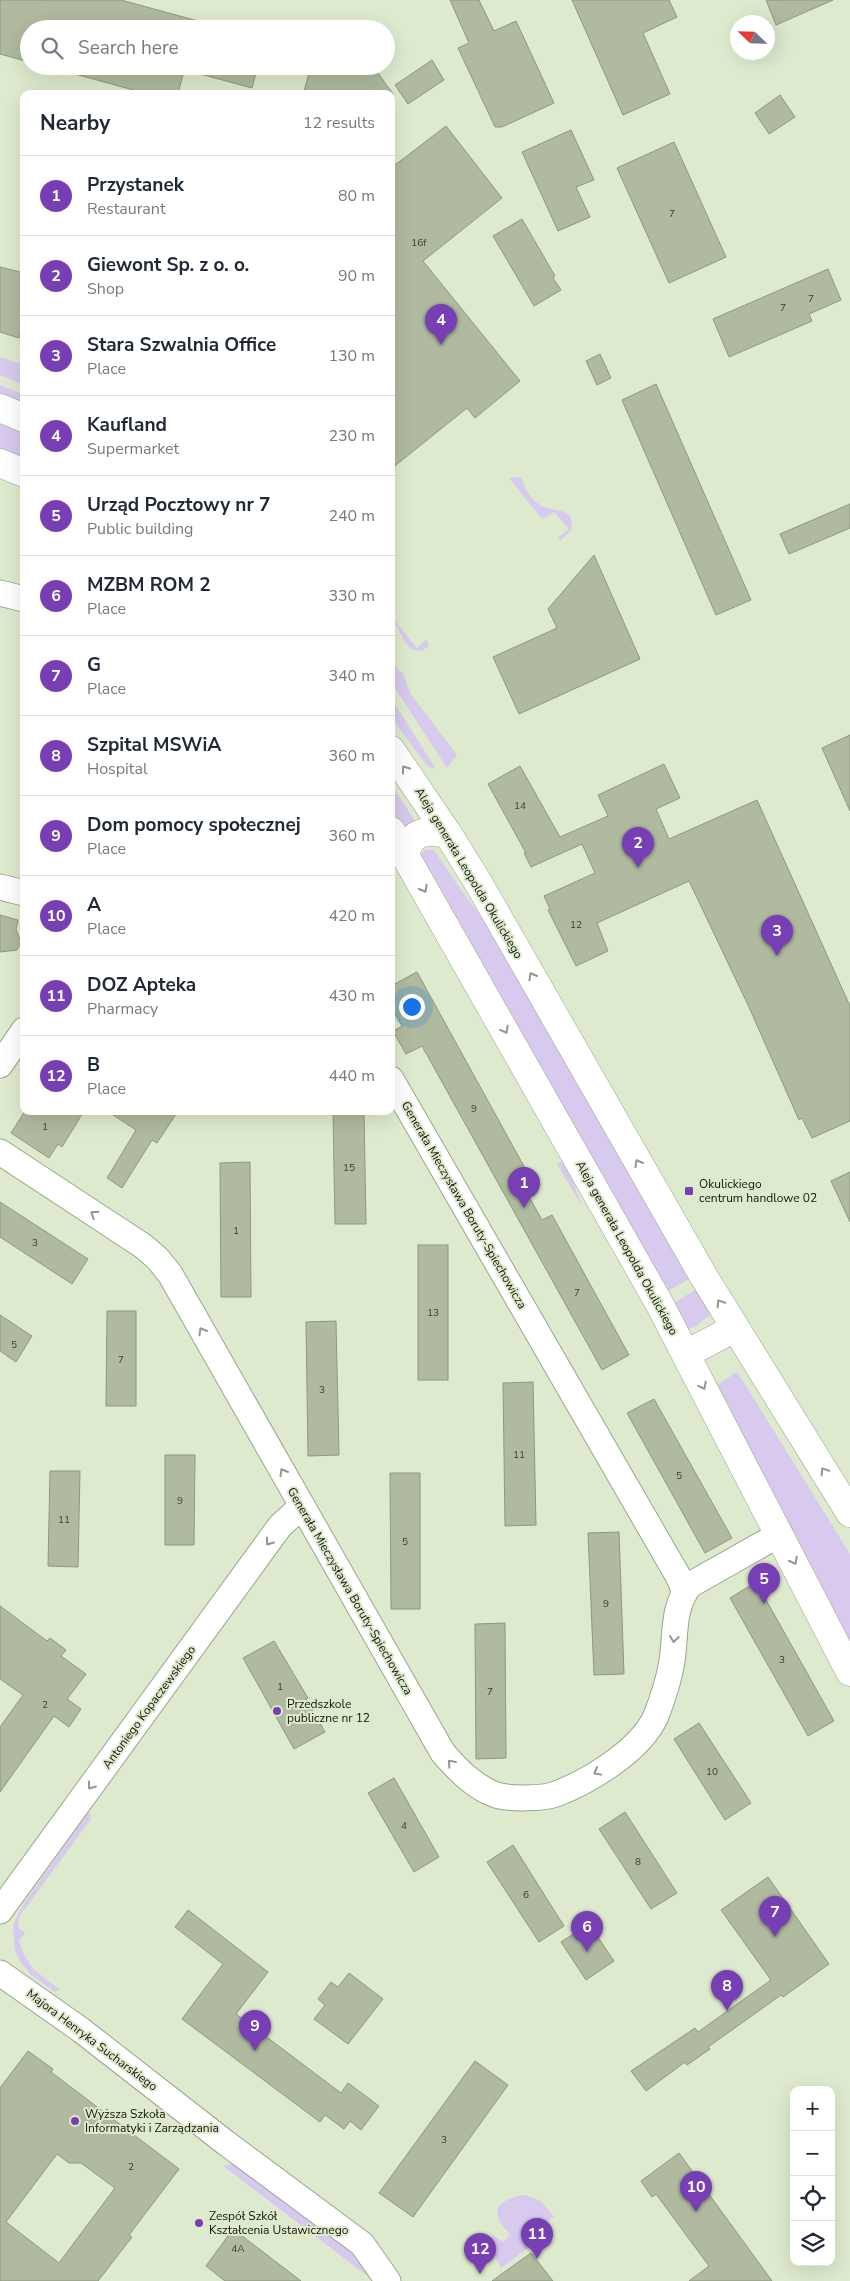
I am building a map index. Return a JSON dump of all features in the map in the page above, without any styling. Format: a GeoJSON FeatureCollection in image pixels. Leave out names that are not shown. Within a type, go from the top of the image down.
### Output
{"type":"FeatureCollection","features":[{"type":"Feature","properties":{"kind":"main road"},"geometry":{"type":"LineString","coordinates":[[0,408],[20,416]]}},
{"type":"Feature","properties":{"kind":"main road"},"geometry":{"type":"LineString","coordinates":[[0,463],[20,471]]}},
{"type":"Feature","properties":{"kind":"main road","name":"Aleja generała Leopolda Okulickiego"},"geometry":{"type":"LineString","coordinates":[[395,756],[448,834],[651,1187],[735,1328],[850,1513]]}},
{"type":"Feature","properties":{"kind":"main road"},"geometry":{"type":"LineString","coordinates":[[405,855],[408,844],[415,836],[434,831],[448,834]]}},
{"type":"Feature","properties":{"kind":"main road","name":"Aleja generała Leopolda Okulickiego"},"geometry":{"type":"LineString","coordinates":[[395,838],[686,1354],[850,1672]]}},
{"type":"Feature","properties":{"kind":"main road"},"geometry":{"type":"LineString","coordinates":[[686,1354],[735,1328]]}},
{"type":"Feature","properties":{"kind":"street"},"geometry":{"type":"LineString","coordinates":[[0,593],[20,598]]}},
{"type":"Feature","properties":{"kind":"street"},"geometry":{"type":"LineString","coordinates":[[0,887],[20,892]]}},
{"type":"Feature","properties":{"kind":"street"},"geometry":{"type":"LineString","coordinates":[[0,1065],[20,1036]]}},
{"type":"Feature","properties":{"kind":"street","name":"Generała Mieczysława Boruty-Spiechowicza"},"geometry":{"type":"LineString","coordinates":[[0,1152],[143,1246],[157,1258],[170,1274],[443,1753],[470,1780],[498,1796],[518,1798],[554,1795],[606,1767],[625,1754],[645,1735],[655,1717],[666,1686],[674,1642],[677,1608],[685,1592],[678,1576],[395,1086]]}},
{"type":"Feature","properties":{"kind":"street","name":"Antoniego Kopaczewskiego"},"geometry":{"type":"LineString","coordinates":[[0,1911],[274,1534],[302,1506]]}},
{"type":"Feature","properties":{"kind":"street"},"geometry":{"type":"LineString","coordinates":[[685,1592],[690,1585],[780,1534]]}},
{"type":"Feature","properties":{"kind":"street","name":"Majora Henryka Sucharskiego"},"geometry":{"type":"LineString","coordinates":[[0,1973],[81,2030],[226,2143],[362,2244],[388,2281]]}},
{"type":"Feature","properties":{"kind":"shaded area"},"geometry":{"type":"Polygon","coordinates":[[[0,357],[20,364],[20,383],[0,375],[0,357]]]}},
{"type":"Feature","properties":{"kind":"shaded area"},"geometry":{"type":"Polygon","coordinates":[[[0,385],[20,393],[20,404],[0,397],[0,385]]]}},
{"type":"Feature","properties":{"kind":"shaded area"},"geometry":{"type":"Polygon","coordinates":[[[0,420],[20,428],[20,460],[0,452],[0,420]]]}},
{"type":"Feature","properties":{"kind":"shaded area"},"geometry":{"type":"Polygon","coordinates":[[[521,477],[534,501],[547,508],[564,512],[571,517],[571,530],[560,541],[558,538],[569,529],[554,512],[542,519],[509,478],[521,477]]]}},
{"type":"Feature","properties":{"kind":"shaded area"},"geometry":{"type":"Polygon","coordinates":[[[395,621],[417,648],[427,639],[429,646],[418,651],[410,648],[395,621]]]}},
{"type":"Feature","properties":{"kind":"shaded area"},"geometry":{"type":"Polygon","coordinates":[[[395,666],[403,674],[410,693],[457,755],[447,768],[395,688],[395,666]]]}},
{"type":"Feature","properties":{"kind":"shaded area"},"geometry":{"type":"Polygon","coordinates":[[[395,704],[436,769],[427,766],[395,722],[395,704]]]}},
{"type":"Feature","properties":{"kind":"shaded area"},"geometry":{"type":"Polygon","coordinates":[[[395,791],[418,825],[405,832],[395,816],[395,791]]]}},
{"type":"Feature","properties":{"kind":"shaded area"},"geometry":{"type":"Polygon","coordinates":[[[426,849],[434,850],[496,937],[691,1278],[666,1292],[420,855],[426,849]]]}},
{"type":"Feature","properties":{"kind":"shaded area"},"geometry":{"type":"Polygon","coordinates":[[[565,1160],[582,1206],[557,1164],[565,1160]]]}},
{"type":"Feature","properties":{"kind":"shaded area"},"geometry":{"type":"Polygon","coordinates":[[[697,1289],[710,1315],[695,1327],[687,1329],[672,1304],[697,1289]]]}},
{"type":"Feature","properties":{"kind":"shaded area"},"geometry":{"type":"Polygon","coordinates":[[[735,1373],[738,1373],[850,1554],[850,1645],[716,1386],[735,1373]]]}},
{"type":"Feature","properties":{"kind":"shaded area"},"geometry":{"type":"Polygon","coordinates":[[[90,1813],[91,1819],[21,1914],[18,1921],[19,1929],[25,1933],[19,1941],[24,1954],[32,1968],[60,1990],[55,1992],[30,1974],[21,1963],[15,1950],[13,1929],[15,1920],[25,1902],[87,1814],[90,1813]]]}},
{"type":"Feature","properties":{"kind":"shaded area"},"geometry":{"type":"Polygon","coordinates":[[[233,2163],[356,2248],[374,2281],[223,2166],[233,2163]]]}},
{"type":"Feature","properties":{"kind":"shaded area"},"geometry":{"type":"Polygon","coordinates":[[[525,2195],[541,2201],[554,2217],[541,2226],[553,2243],[538,2253],[532,2245],[501,2268],[495,2256],[492,2235],[504,2242],[510,2234],[499,2220],[498,2208],[507,2200],[525,2195]]]}},
{"type":"Feature","properties":{"kind":"building"},"geometry":{"type":"Polygon","coordinates":[[[0,0],[121,0],[194,20],[20,20],[20,60],[0,54],[0,0]]]}},
{"type":"Feature","properties":{"kind":"building"},"geometry":{"type":"Polygon","coordinates":[[[450,0],[479,0],[494,31],[516,21],[554,103],[502,127],[495,127],[458,48],[469,43],[450,0]]]}},
{"type":"Feature","properties":{"kind":"building"},"geometry":{"type":"Polygon","coordinates":[[[572,0],[669,0],[677,17],[643,33],[670,94],[623,115],[572,0]]]}},
{"type":"Feature","properties":{"kind":"building"},"geometry":{"type":"Polygon","coordinates":[[[766,0],[833,0],[776,25],[775,15],[772,15],[766,0]]]}},
{"type":"Feature","properties":{"kind":"building"},"geometry":{"type":"Polygon","coordinates":[[[432,60],[444,80],[408,104],[395,85],[432,60]]]}},
{"type":"Feature","properties":{"kind":"building"},"geometry":{"type":"Polygon","coordinates":[[[79,75],[183,75],[179,90],[133,90],[79,75]]]}},
{"type":"Feature","properties":{"kind":"building"},"geometry":{"type":"Polygon","coordinates":[[[204,75],[256,75],[252,88],[204,75]]]}},
{"type":"Feature","properties":{"kind":"building"},"geometry":{"type":"Polygon","coordinates":[[[308,75],[379,75],[390,90],[304,90],[308,75]]]}},
{"type":"Feature","properties":{"kind":"building"},"geometry":{"type":"Polygon","coordinates":[[[780,95],[795,117],[769,134],[755,113],[780,95]]]}},
{"type":"Feature","properties":{"kind":"building"},"geometry":{"type":"Polygon","coordinates":[[[446,126],[502,198],[423,261],[520,381],[475,418],[467,408],[395,466],[395,165],[446,126]]]}},
{"type":"Feature","properties":{"kind":"building"},"geometry":{"type":"Polygon","coordinates":[[[571,130],[594,180],[576,187],[590,217],[558,231],[522,152],[571,130]]]}},
{"type":"Feature","properties":{"kind":"building"},"geometry":{"type":"Polygon","coordinates":[[[674,142],[726,257],[669,283],[617,168],[674,142]]]}},
{"type":"Feature","properties":{"kind":"building"},"geometry":{"type":"Polygon","coordinates":[[[522,219],[561,290],[534,306],[493,236],[522,219]]]}},
{"type":"Feature","properties":{"kind":"building"},"geometry":{"type":"Polygon","coordinates":[[[0,267],[20,272],[20,335],[19,338],[0,332],[0,267]]]}},
{"type":"Feature","properties":{"kind":"building"},"geometry":{"type":"Polygon","coordinates":[[[828,269],[841,300],[809,314],[812,321],[729,357],[713,319],[828,269]]]}},
{"type":"Feature","properties":{"kind":"building"},"geometry":{"type":"Polygon","coordinates":[[[600,354],[611,378],[597,385],[586,361],[600,354]]]}},
{"type":"Feature","properties":{"kind":"building"},"geometry":{"type":"Polygon","coordinates":[[[656,384],[751,600],[716,615],[622,400],[656,384]]]}},
{"type":"Feature","properties":{"kind":"building"},"geometry":{"type":"Polygon","coordinates":[[[850,504],[850,528],[789,554],[780,534],[850,504]]]}},
{"type":"Feature","properties":{"kind":"building"},"geometry":{"type":"Polygon","coordinates":[[[594,555],[640,659],[519,714],[493,657],[557,628],[548,609],[594,555]]]}},
{"type":"Feature","properties":{"kind":"building"},"geometry":{"type":"Polygon","coordinates":[[[850,735],[850,811],[822,748],[850,735]]]}},
{"type":"Feature","properties":{"kind":"building"},"geometry":{"type":"Polygon","coordinates":[[[664,764],[680,798],[656,809],[669,839],[757,800],[850,1006],[850,1121],[812,1138],[802,1118],[799,1120],[748,1005],[689,881],[597,923],[608,951],[576,966],[548,910],[550,909],[544,896],[595,873],[582,844],[531,867],[524,853],[526,853],[488,784],[520,766],[560,837],[608,816],[598,795],[664,764]]]}},
{"type":"Feature","properties":{"kind":"building"},"geometry":{"type":"Polygon","coordinates":[[[0,915],[18,920],[16,930],[20,944],[17,950],[0,952],[0,915]]]}},
{"type":"Feature","properties":{"kind":"building"},"geometry":{"type":"Polygon","coordinates":[[[417,972],[526,1170],[517,1175],[542,1220],[552,1215],[629,1355],[602,1370],[422,1046],[406,1054],[395,1035],[395,1030],[402,1026],[395,1013],[395,984],[417,972]]]}},
{"type":"Feature","properties":{"kind":"building"},"geometry":{"type":"Polygon","coordinates":[[[22,1115],[82,1115],[62,1147],[58,1144],[49,1158],[11,1133],[22,1115]]]}},
{"type":"Feature","properties":{"kind":"building"},"geometry":{"type":"Polygon","coordinates":[[[113,1115],[175,1115],[157,1143],[152,1140],[122,1188],[107,1178],[136,1130],[113,1115]]]}},
{"type":"Feature","properties":{"kind":"building"},"geometry":{"type":"Polygon","coordinates":[[[333,1115],[364,1115],[366,1224],[335,1224],[333,1115]]]}},
{"type":"Feature","properties":{"kind":"building"},"geometry":{"type":"Polygon","coordinates":[[[250,1162],[251,1297],[221,1297],[220,1163],[250,1162]]]}},
{"type":"Feature","properties":{"kind":"building"},"geometry":{"type":"Polygon","coordinates":[[[850,1172],[850,1222],[831,1181],[850,1172]]]}},
{"type":"Feature","properties":{"kind":"building"},"geometry":{"type":"Polygon","coordinates":[[[0,1202],[88,1259],[72,1284],[0,1237],[0,1202]]]}},
{"type":"Feature","properties":{"kind":"building"},"geometry":{"type":"Polygon","coordinates":[[[418,1245],[448,1245],[448,1380],[418,1380],[418,1245]]]}},
{"type":"Feature","properties":{"kind":"building"},"geometry":{"type":"Polygon","coordinates":[[[107,1311],[136,1311],[136,1406],[106,1406],[107,1311]]]}},
{"type":"Feature","properties":{"kind":"building"},"geometry":{"type":"Polygon","coordinates":[[[0,1315],[32,1336],[16,1362],[0,1351],[0,1315]]]}},
{"type":"Feature","properties":{"kind":"building"},"geometry":{"type":"Polygon","coordinates":[[[336,1321],[339,1455],[308,1456],[306,1322],[336,1321]]]}},
{"type":"Feature","properties":{"kind":"building"},"geometry":{"type":"Polygon","coordinates":[[[533,1382],[536,1525],[505,1526],[503,1383],[533,1382]]]}},
{"type":"Feature","properties":{"kind":"building"},"geometry":{"type":"Polygon","coordinates":[[[654,1399],[732,1538],[705,1553],[627,1413],[654,1399]]]}},
{"type":"Feature","properties":{"kind":"building"},"geometry":{"type":"Polygon","coordinates":[[[165,1455],[195,1455],[194,1545],[165,1545],[165,1455]]]}},
{"type":"Feature","properties":{"kind":"building"},"geometry":{"type":"Polygon","coordinates":[[[50,1471],[80,1471],[78,1567],[48,1566],[50,1471]]]}},
{"type":"Feature","properties":{"kind":"building"},"geometry":{"type":"Polygon","coordinates":[[[390,1473],[420,1473],[420,1609],[391,1609],[390,1473]]]}},
{"type":"Feature","properties":{"kind":"building"},"geometry":{"type":"Polygon","coordinates":[[[619,1532],[624,1674],[594,1675],[588,1533],[619,1532]]]}},
{"type":"Feature","properties":{"kind":"building"},"geometry":{"type":"Polygon","coordinates":[[[756,1582],[834,1721],[808,1736],[730,1598],[756,1582]]]}},
{"type":"Feature","properties":{"kind":"building"},"geometry":{"type":"Polygon","coordinates":[[[0,1606],[47,1641],[50,1638],[66,1650],[61,1656],[86,1674],[67,1699],[81,1709],[69,1727],[54,1716],[0,1792],[0,1727],[23,1695],[0,1679],[0,1606]]]}},
{"type":"Feature","properties":{"kind":"building"},"geometry":{"type":"Polygon","coordinates":[[[505,1623],[506,1758],[476,1759],[475,1624],[505,1623]]]}},
{"type":"Feature","properties":{"kind":"building"},"geometry":{"type":"Polygon","coordinates":[[[274,1641],[308,1698],[306,1699],[325,1732],[294,1749],[243,1658],[274,1641]]]}},
{"type":"Feature","properties":{"kind":"building"},"geometry":{"type":"Polygon","coordinates":[[[699,1723],[751,1803],[725,1820],[674,1739],[699,1723]]]}},
{"type":"Feature","properties":{"kind":"building"},"geometry":{"type":"Polygon","coordinates":[[[394,1778],[439,1857],[414,1872],[368,1793],[394,1778]]]}},
{"type":"Feature","properties":{"kind":"building"},"geometry":{"type":"Polygon","coordinates":[[[625,1812],[677,1893],[651,1909],[599,1829],[625,1812]]]}},
{"type":"Feature","properties":{"kind":"building"},"geometry":{"type":"Polygon","coordinates":[[[513,1845],[564,1926],[539,1942],[487,1862],[513,1845]]]}},
{"type":"Feature","properties":{"kind":"building"},"geometry":{"type":"Polygon","coordinates":[[[768,1877],[829,1964],[783,1997],[781,1995],[708,2047],[710,2049],[687,2065],[685,2062],[646,2091],[631,2071],[695,2028],[698,2032],[771,1980],[721,1910],[768,1877]]]}},
{"type":"Feature","properties":{"kind":"building"},"geometry":{"type":"Polygon","coordinates":[[[188,1910],[268,1972],[236,2014],[341,2093],[348,2083],[379,2106],[361,2130],[350,2121],[344,2129],[325,2115],[320,2122],[182,2019],[223,1964],[175,1927],[188,1910]]]}},
{"type":"Feature","properties":{"kind":"building"},"geometry":{"type":"Polygon","coordinates":[[[589,1924],[614,1961],[586,1980],[561,1942],[589,1924]]]}},
{"type":"Feature","properties":{"kind":"building"},"geometry":{"type":"Polygon","coordinates":[[[349,1973],[383,1999],[348,2044],[314,2019],[325,2005],[318,1999],[331,1982],[338,1987],[349,1973]]]}},
{"type":"Feature","properties":{"kind":"building","name":"Wyższa Szkoła Informatyki i Zarządzania"},"geometry":{"type":"Polygon","coordinates":[[[28,2051],[53,2069],[51,2072],[179,2169],[129,2235],[132,2237],[98,2281],[0,2281],[0,2088],[28,2051]],[[57,2154],[6,2222],[59,2263],[115,2188],[81,2163],[69,2163],[57,2154]]]}},
{"type":"Feature","properties":{"kind":"building"},"geometry":{"type":"Polygon","coordinates":[[[475,2061],[508,2085],[413,2217],[379,2193],[475,2061]]]}},
{"type":"Feature","properties":{"kind":"building"},"geometry":{"type":"Polygon","coordinates":[[[679,2153],[772,2281],[689,2281],[709,2266],[656,2194],[652,2197],[641,2181],[679,2153]]]}},
{"type":"Feature","properties":{"kind":"building"},"geometry":{"type":"Polygon","coordinates":[[[233,2229],[301,2281],[225,2281],[206,2266],[233,2229]]]}},
{"type":"Feature","properties":{"kind":"building"},"geometry":{"type":"Polygon","coordinates":[[[531,2253],[553,2281],[492,2281],[531,2253]]]}},
{"type":"Feature","properties":{"kind":"place","name":"Kaufland"},"geometry":{"type":"Point","coordinates":[441,345]}},
{"type":"Feature","properties":{"kind":"place","name":"Giewont Sp. z o. o."},"geometry":{"type":"Point","coordinates":[638,868]}},
{"type":"Feature","properties":{"kind":"place","name":"Stara Szwalnia Office"},"geometry":{"type":"Point","coordinates":[777,956]}},
{"type":"Feature","properties":{"kind":"place","name":"Okulickiego centrum handlowe 02"},"geometry":{"type":"Point","coordinates":[689,1191]}},
{"type":"Feature","properties":{"kind":"place","name":"Przystanek"},"geometry":{"type":"Point","coordinates":[524,1208]}},
{"type":"Feature","properties":{"kind":"place","name":"Urząd Pocztowy nr 7"},"geometry":{"type":"Point","coordinates":[764,1604]}},
{"type":"Feature","properties":{"kind":"place","name":"Przedszkole publiczne nr 12"},"geometry":{"type":"Point","coordinates":[277,1711]}},
{"type":"Feature","properties":{"kind":"place","name":"G"},"geometry":{"type":"Point","coordinates":[775,1937]}},
{"type":"Feature","properties":{"kind":"place","name":"MZBM ROM 2"},"geometry":{"type":"Point","coordinates":[587,1952]}},
{"type":"Feature","properties":{"kind":"place","name":"Szpital MSWiA"},"geometry":{"type":"Point","coordinates":[727,2011]}},
{"type":"Feature","properties":{"kind":"place","name":"Dom pomocy społecznej"},"geometry":{"type":"Point","coordinates":[255,2051]}},
{"type":"Feature","properties":{"kind":"place","name":"Wyższa Szkoła Informatyki i Zarządzania"},"geometry":{"type":"Point","coordinates":[75,2121]}},
{"type":"Feature","properties":{"kind":"place","name":"A"},"geometry":{"type":"Point","coordinates":[696,2212]}},
{"type":"Feature","properties":{"kind":"place","name":"Zespół Szkół Kształcenia Ustawicznego"},"geometry":{"type":"Point","coordinates":[199,2223]}},
{"type":"Feature","properties":{"kind":"place","name":"DOZ Apteka"},"geometry":{"type":"Point","coordinates":[537,2259]}},
{"type":"Feature","properties":{"kind":"place","name":"B"},"geometry":{"type":"Point","coordinates":[480,2274]}}]}
